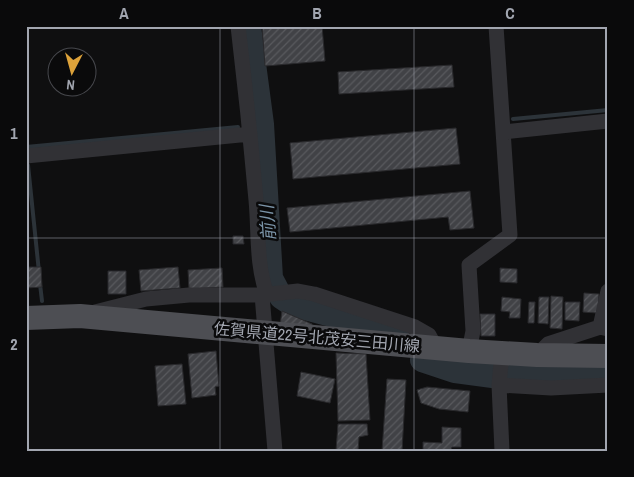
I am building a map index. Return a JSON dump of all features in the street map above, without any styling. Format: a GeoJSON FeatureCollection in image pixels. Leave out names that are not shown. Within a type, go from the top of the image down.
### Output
{"type":"FeatureCollection","features":[{"type":"Feature","properties":{"kind":"main road","name":"佐賀県道22号北茂安三田川線"},"geometry":{"type":"LineString","coordinates":[[26,318],[80,316],[264,332],[469,351],[502,361],[537,355],[608,356]]}},
{"type":"Feature","properties":{"kind":"street"},"geometry":{"type":"LineString","coordinates":[[238,26],[259,232],[260,276],[266,294],[264,332],[275,451]]}},
{"type":"Feature","properties":{"kind":"street"},"geometry":{"type":"LineString","coordinates":[[469,351],[473,330],[469,265],[510,235],[496,26]]}},
{"type":"Feature","properties":{"kind":"street"},"geometry":{"type":"LineString","coordinates":[[504,132],[608,122]]}},
{"type":"Feature","properties":{"kind":"street"},"geometry":{"type":"LineString","coordinates":[[26,156],[250,134]]}},
{"type":"Feature","properties":{"kind":"street"},"geometry":{"type":"LineString","coordinates":[[537,355],[548,344],[604,328],[608,291]]}},
{"type":"Feature","properties":{"kind":"street"},"geometry":{"type":"LineString","coordinates":[[80,316],[146,299],[287,292],[314,294],[415,327],[429,335],[436,348]]}},
{"type":"Feature","properties":{"kind":"street"},"geometry":{"type":"LineString","coordinates":[[502,361],[499,385],[502,451]]}},
{"type":"Feature","properties":{"kind":"street"},"geometry":{"type":"LineString","coordinates":[[499,385],[551,388],[608,385]]}},
{"type":"Feature","properties":{"kind":"building"},"geometry":{"type":"Polygon","coordinates":[[[262,26],[322,26],[325,61],[265,66],[262,26]]]}},
{"type":"Feature","properties":{"kind":"building"},"geometry":{"type":"Polygon","coordinates":[[[452,65],[454,87],[339,94],[338,72],[452,65]]]}},
{"type":"Feature","properties":{"kind":"building"},"geometry":{"type":"Polygon","coordinates":[[[456,128],[460,164],[293,179],[290,143],[456,128]]]}},
{"type":"Feature","properties":{"kind":"building"},"geometry":{"type":"Polygon","coordinates":[[[470,191],[474,228],[450,230],[448,217],[290,232],[287,208],[470,191]]]}},
{"type":"Feature","properties":{"kind":"building"},"geometry":{"type":"Polygon","coordinates":[[[233,236],[243,236],[244,244],[233,244],[233,236]]]}},
{"type":"Feature","properties":{"kind":"building"},"geometry":{"type":"Polygon","coordinates":[[[26,267],[41,267],[42,287],[26,288],[26,267]]]}},
{"type":"Feature","properties":{"kind":"building"},"geometry":{"type":"Polygon","coordinates":[[[178,267],[180,288],[141,291],[139,270],[178,267]]]}},
{"type":"Feature","properties":{"kind":"building"},"geometry":{"type":"Polygon","coordinates":[[[222,268],[223,287],[189,289],[188,270],[222,268]]]}},
{"type":"Feature","properties":{"kind":"building"},"geometry":{"type":"Polygon","coordinates":[[[500,268],[517,269],[517,283],[500,282],[500,268]]]}},
{"type":"Feature","properties":{"kind":"building"},"geometry":{"type":"Polygon","coordinates":[[[108,271],[126,271],[126,294],[108,294],[108,271]]]}},
{"type":"Feature","properties":{"kind":"building"},"geometry":{"type":"Polygon","coordinates":[[[584,293],[599,294],[598,313],[583,312],[584,293]]]}},
{"type":"Feature","properties":{"kind":"building"},"geometry":{"type":"Polygon","coordinates":[[[551,296],[563,297],[562,329],[550,328],[551,296]]]}},
{"type":"Feature","properties":{"kind":"building"},"geometry":{"type":"Polygon","coordinates":[[[502,297],[521,299],[520,318],[509,318],[510,312],[501,311],[502,297]]]}},
{"type":"Feature","properties":{"kind":"building"},"geometry":{"type":"Polygon","coordinates":[[[539,297],[549,297],[548,324],[538,323],[539,297]]]}},
{"type":"Feature","properties":{"kind":"building"},"geometry":{"type":"Polygon","coordinates":[[[529,302],[535,302],[534,323],[528,323],[529,302]]]}},
{"type":"Feature","properties":{"kind":"building"},"geometry":{"type":"Polygon","coordinates":[[[565,302],[580,302],[579,321],[565,320],[565,302]]]}},
{"type":"Feature","properties":{"kind":"building"},"geometry":{"type":"Polygon","coordinates":[[[282,311],[312,324],[312,330],[280,326],[282,311]]]}},
{"type":"Feature","properties":{"kind":"building"},"geometry":{"type":"Polygon","coordinates":[[[480,314],[495,314],[495,336],[481,336],[480,314]]]}},
{"type":"Feature","properties":{"kind":"building"},"geometry":{"type":"Polygon","coordinates":[[[216,351],[219,386],[215,387],[216,395],[192,398],[188,354],[216,351]]]}},
{"type":"Feature","properties":{"kind":"building"},"geometry":{"type":"Polygon","coordinates":[[[336,353],[366,354],[370,420],[338,421],[336,353]]]}},
{"type":"Feature","properties":{"kind":"building"},"geometry":{"type":"Polygon","coordinates":[[[182,364],[186,404],[158,406],[155,366],[182,364]]]}},
{"type":"Feature","properties":{"kind":"building"},"geometry":{"type":"Polygon","coordinates":[[[301,372],[335,379],[330,403],[297,396],[301,372]]]}},
{"type":"Feature","properties":{"kind":"building"},"geometry":{"type":"Polygon","coordinates":[[[387,379],[406,380],[402,451],[382,451],[387,379]]]}},
{"type":"Feature","properties":{"kind":"building"},"geometry":{"type":"Polygon","coordinates":[[[427,387],[470,391],[468,412],[439,409],[421,403],[417,390],[427,387]]]}},
{"type":"Feature","properties":{"kind":"building"},"geometry":{"type":"Polygon","coordinates":[[[338,424],[367,424],[368,435],[359,437],[358,451],[336,451],[338,424]]]}},
{"type":"Feature","properties":{"kind":"building"},"geometry":{"type":"Polygon","coordinates":[[[442,427],[461,428],[461,447],[452,447],[450,451],[423,451],[423,442],[442,443],[442,427]]]}},
{"type":"Feature","properties":{"kind":"waterway","name":"前川"},"geometry":{"type":"LineString","coordinates":[[249,26],[262,124],[271,278],[281,297],[293,305],[369,325],[397,335]]}},
{"type":"Feature","properties":{"kind":"waterway"},"geometry":{"type":"LineString","coordinates":[[513,119],[608,110]]}},
{"type":"Feature","properties":{"kind":"waterway"},"geometry":{"type":"LineString","coordinates":[[26,147],[238,127]]}},
{"type":"Feature","properties":{"kind":"waterway"},"geometry":{"type":"LineString","coordinates":[[28,165],[39,272]]}},
{"type":"Feature","properties":{"kind":"waterway"},"geometry":{"type":"LineString","coordinates":[[40,284],[42,301]]}},
{"type":"Feature","properties":{"kind":"waterway","name":"前川"},"geometry":{"type":"LineString","coordinates":[[422,360],[455,371],[500,377],[541,374],[608,376]]}}]}
